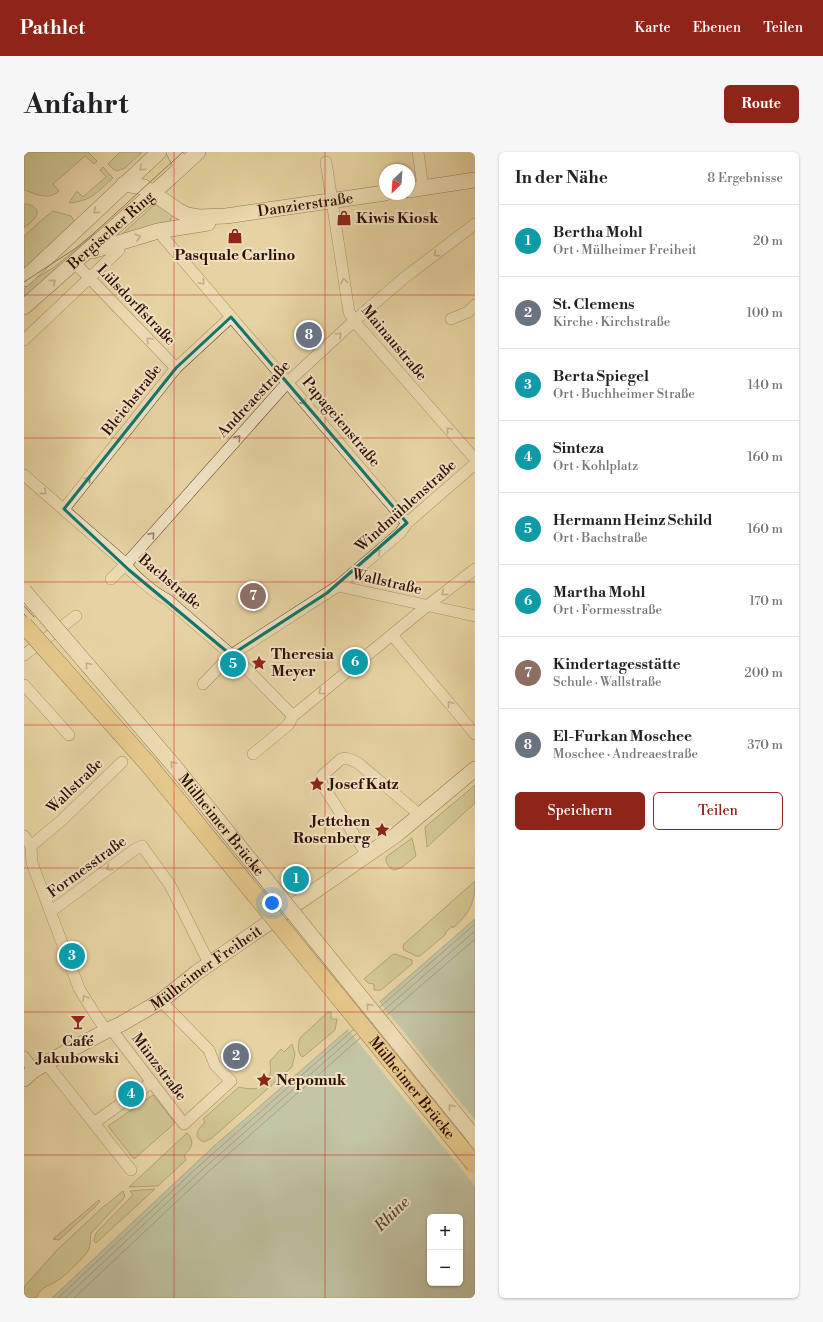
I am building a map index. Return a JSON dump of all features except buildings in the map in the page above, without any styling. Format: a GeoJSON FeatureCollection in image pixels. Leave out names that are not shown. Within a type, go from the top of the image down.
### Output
{"type":"FeatureCollection","features":[{"type":"Feature","properties":{"kind":"main road","name":"Bergischer Ring"},"geometry":{"type":"LineString","coordinates":[[24,279],[159,152]]}},
{"type":"Feature","properties":{"kind":"main road"},"geometry":{"type":"LineString","coordinates":[[174,152],[179,161],[185,164]]}},
{"type":"Feature","properties":{"kind":"main road","name":"Bergischer Ring"},"geometry":{"type":"LineString","coordinates":[[24,308],[198,152]]}},
{"type":"Feature","properties":{"kind":"main road"},"geometry":{"type":"LineString","coordinates":[[171,177],[168,190],[170,200],[177,210]]}},
{"type":"Feature","properties":{"kind":"main road"},"geometry":{"type":"LineString","coordinates":[[416,189],[475,180]]}},
{"type":"Feature","properties":{"kind":"main road","name":"Danzierstraße"},"geometry":{"type":"LineString","coordinates":[[124,184],[144,187],[177,210],[187,215],[199,218],[226,216],[379,194]]}},
{"type":"Feature","properties":{"kind":"main road","name":"Danzierstraße"},"geometry":{"type":"LineString","coordinates":[[87,252],[158,231],[216,222],[226,216]]}},
{"type":"Feature","properties":{"kind":"main road","name":"Mülheimer Brücke"},"geometry":{"type":"LineString","coordinates":[[24,591],[176,767],[475,1138]]}},
{"type":"Feature","properties":{"kind":"main road","name":"Mülheimer Brücke"},"geometry":{"type":"LineString","coordinates":[[24,625],[148,764],[475,1165]]}},
{"type":"Feature","properties":{"kind":"main road","name":"Mülheimer Brücke"},"geometry":{"type":"LineString","coordinates":[[24,636],[160,787],[331,994],[475,1172]]}},
{"type":"Feature","properties":{"kind":"main road","name":"Mülheimer Freiheit"},"geometry":{"type":"LineString","coordinates":[[35,1071],[161,1001],[209,963],[367,855],[419,816],[475,769]]}},
{"type":"Feature","properties":{"kind":"street"},"geometry":{"type":"LineString","coordinates":[[416,189],[418,152]]}},
{"type":"Feature","properties":{"kind":"street","name":"Mainaustraße"},"geometry":{"type":"LineString","coordinates":[[326,162],[349,312],[354,321],[475,459]]}},
{"type":"Feature","properties":{"kind":"street","name":"Andreaestraße"},"geometry":{"type":"LineString","coordinates":[[111,579],[287,383],[354,321],[404,278],[475,224]]}},
{"type":"Feature","properties":{"kind":"street","name":"Papageienstraße"},"geometry":{"type":"LineString","coordinates":[[158,231],[407,523]]}},
{"type":"Feature","properties":{"kind":"street","name":"Bergischer Ring"},"geometry":{"type":"LineString","coordinates":[[24,340],[120,250],[118,243]]}},
{"type":"Feature","properties":{"kind":"street","name":"Lülsdorffstraße"},"geometry":{"type":"LineString","coordinates":[[75,263],[176,368]]}},
{"type":"Feature","properties":{"kind":"street"},"geometry":{"type":"LineString","coordinates":[[451,319],[468,312],[475,305]]}},
{"type":"Feature","properties":{"kind":"street","name":"Bleichstraße"},"geometry":{"type":"LineString","coordinates":[[64,509],[176,368],[231,317]]}},
{"type":"Feature","properties":{"kind":"street","name":"Windmühlenstraße"},"geometry":{"type":"LineString","coordinates":[[338,586],[400,533],[407,523],[475,464]]}},
{"type":"Feature","properties":{"kind":"street","name":"Bachstraße"},"geometry":{"type":"LineString","coordinates":[[24,475],[126,564],[129,570],[160,596],[168,600],[231,655],[290,720]]}},
{"type":"Feature","properties":{"kind":"street"},"geometry":{"type":"LineString","coordinates":[[253,754],[290,720],[392,635],[475,569]]}},
{"type":"Feature","properties":{"kind":"street","name":"Wallstraße"},"geometry":{"type":"LineString","coordinates":[[203,684],[231,655],[338,586],[475,616]]}},
{"type":"Feature","properties":{"kind":"street"},"geometry":{"type":"LineString","coordinates":[[24,655],[76,616]]}},
{"type":"Feature","properties":{"kind":"street"},"geometry":{"type":"LineString","coordinates":[[392,635],[475,734]]}},
{"type":"Feature","properties":{"kind":"street"},"geometry":{"type":"LineString","coordinates":[[24,685],[69,735]]}},
{"type":"Feature","properties":{"kind":"street"},"geometry":{"type":"LineString","coordinates":[[367,855],[322,784],[321,778],[323,774],[341,759],[344,758],[358,763],[414,810],[419,816]]}},
{"type":"Feature","properties":{"kind":"street","name":"Wallstraße"},"geometry":{"type":"LineString","coordinates":[[31,846],[62,820],[122,762]]}},
{"type":"Feature","properties":{"kind":"street"},"geometry":{"type":"LineString","coordinates":[[24,836],[31,846]]}},
{"type":"Feature","properties":{"kind":"street","name":"Münzstraße"},"geometry":{"type":"LineString","coordinates":[[31,846],[28,864],[50,912],[79,988],[86,1002],[152,1082],[184,1124],[231,1081],[215,1065],[209,1050],[161,1001]]}},
{"type":"Feature","properties":{"kind":"street","name":"Formesstraße"},"geometry":{"type":"LineString","coordinates":[[50,912],[134,850],[142,846],[170,885],[209,963]]}},
{"type":"Feature","properties":{"kind":"street"},"geometry":{"type":"LineString","coordinates":[[24,1057],[35,1071],[95,1122],[131,1170]]}},
{"type":"Feature","properties":{"kind":"street"},"geometry":{"type":"LineString","coordinates":[[95,1122],[152,1082]]}},
{"type":"Feature","properties":{"kind":"highlighted area"},"geometry":{"type":"Polygon","coordinates":[[[231,317],[407,523],[327,593],[231,655],[129,570],[64,509],[176,368],[231,317]]]}},
{"type":"Feature","properties":{"kind":"green space"},"geometry":{"type":"Polygon","coordinates":[[[24,152],[88,152],[97,161],[94,164],[85,156],[53,184],[59,191],[50,196],[42,196],[24,190],[24,152]]]}},
{"type":"Feature","properties":{"kind":"green space"},"geometry":{"type":"Polygon","coordinates":[[[120,152],[142,152],[125,168],[117,171],[108,164],[120,152]]]}},
{"type":"Feature","properties":{"kind":"green space"},"geometry":{"type":"Polygon","coordinates":[[[103,167],[113,178],[89,198],[69,203],[76,192],[83,197],[106,177],[100,170],[103,167]]]}},
{"type":"Feature","properties":{"kind":"green space"},"geometry":{"type":"Polygon","coordinates":[[[24,204],[33,206],[37,210],[37,213],[33,220],[24,228],[24,204]]]}},
{"type":"Feature","properties":{"kind":"green space"},"geometry":{"type":"Polygon","coordinates":[[[155,204],[174,214],[170,220],[171,224],[121,235],[155,204]]]}},
{"type":"Feature","properties":{"kind":"green space"},"geometry":{"type":"Polygon","coordinates":[[[53,211],[71,216],[75,222],[24,271],[24,236],[53,211]]]}},
{"type":"Feature","properties":{"kind":"green space"},"geometry":{"type":"Polygon","coordinates":[[[96,233],[24,302],[24,289],[31,281],[53,268],[96,233]]]}},
{"type":"Feature","properties":{"kind":"green space"},"geometry":{"type":"Polygon","coordinates":[[[475,785],[475,803],[427,847],[425,827],[475,785]]]}},
{"type":"Feature","properties":{"kind":"green space"},"geometry":{"type":"Polygon","coordinates":[[[412,838],[416,856],[401,868],[394,870],[389,867],[386,857],[412,838]]]}},
{"type":"Feature","properties":{"kind":"green space"},"geometry":{"type":"Polygon","coordinates":[[[475,881],[473,902],[459,923],[453,928],[452,926],[445,933],[446,934],[420,956],[416,956],[404,950],[404,944],[475,881]]]}},
{"type":"Feature","properties":{"kind":"green space"},"geometry":{"type":"Polygon","coordinates":[[[395,954],[412,960],[412,964],[381,990],[374,990],[374,984],[368,983],[364,979],[395,954]]]}},
{"type":"Feature","properties":{"kind":"green space"},"geometry":{"type":"Polygon","coordinates":[[[328,1012],[331,1012],[331,1019],[337,1019],[335,1030],[302,1057],[298,1048],[300,1038],[328,1012]]]}},
{"type":"Feature","properties":{"kind":"green space"},"geometry":{"type":"Polygon","coordinates":[[[292,1044],[295,1054],[292,1067],[212,1138],[204,1142],[200,1140],[197,1132],[205,1122],[203,1119],[239,1087],[254,1089],[266,1084],[270,1074],[270,1061],[281,1049],[284,1052],[292,1044]]]}},
{"type":"Feature","properties":{"kind":"green space"},"geometry":{"type":"Polygon","coordinates":[[[153,1095],[175,1123],[134,1159],[108,1126],[153,1095]]]}},
{"type":"Feature","properties":{"kind":"green space"},"geometry":{"type":"Polygon","coordinates":[[[187,1133],[191,1139],[192,1145],[184,1155],[186,1160],[158,1186],[129,1187],[187,1133]]]}},
{"type":"Feature","properties":{"kind":"green space"},"geometry":{"type":"Polygon","coordinates":[[[155,1189],[96,1243],[94,1241],[96,1233],[133,1195],[130,1191],[155,1189]]]}},
{"type":"Feature","properties":{"kind":"green space"},"geometry":{"type":"Polygon","coordinates":[[[123,1191],[125,1196],[91,1233],[88,1251],[71,1270],[56,1282],[41,1290],[36,1298],[24,1298],[24,1287],[57,1250],[104,1206],[123,1191]]]}},
{"type":"Feature","properties":{"kind":"green space"},"geometry":{"type":"Polygon","coordinates":[[[99,1200],[100,1201],[96,1206],[59,1240],[53,1239],[99,1200]]]}},
{"type":"Feature","properties":{"kind":"water","name":"Rhine"},"geometry":{"type":"Polygon","coordinates":[[[475,919],[475,1298],[52,1298],[213,1147],[475,919]]]}},
{"type":"Feature","properties":{"kind":"pier"},"geometry":{"type":"Polygon","coordinates":[[[378,1000],[475,1120],[475,1186],[347,1028],[378,1000]]]}},
{"type":"Feature","properties":{"kind":"tram line"},"geometry":{"type":"LineString","coordinates":[[24,282],[76,248],[183,152]]}},
{"type":"Feature","properties":{"kind":"tram line"},"geometry":{"type":"LineString","coordinates":[[24,606],[34,617]]}},
{"type":"Feature","properties":{"kind":"tram line"},"geometry":{"type":"LineString","coordinates":[[24,614],[146,753],[475,1158]]}},
{"type":"Feature","properties":{"kind":"place","name":"Kiwis Kiosk"},"geometry":{"type":"Point","coordinates":[344,218]}},
{"type":"Feature","properties":{"kind":"place","name":"Pasquale Carlino"},"geometry":{"type":"Point","coordinates":[235,236]}},
{"type":"Feature","properties":{"kind":"place","name":"El-Furkan Moschee"},"geometry":{"type":"Point","coordinates":[309,335]}},
{"type":"Feature","properties":{"kind":"place","name":"Kindertagesstätte"},"geometry":{"type":"Point","coordinates":[253,596]}},
{"type":"Feature","properties":{"kind":"place","name":"Martha Mohl"},"geometry":{"type":"Point","coordinates":[355,662]}},
{"type":"Feature","properties":{"kind":"place","name":"Theresia Meyer"},"geometry":{"type":"Point","coordinates":[259,663]}},
{"type":"Feature","properties":{"kind":"place","name":"Hermann Heinz Schild"},"geometry":{"type":"Point","coordinates":[233,664]}},
{"type":"Feature","properties":{"kind":"place","name":"Josef Katz"},"geometry":{"type":"Point","coordinates":[317,784]}},
{"type":"Feature","properties":{"kind":"place","name":"Jettchen Rosenberg"},"geometry":{"type":"Point","coordinates":[382,830]}},
{"type":"Feature","properties":{"kind":"place","name":"Bertha Mohl"},"geometry":{"type":"Point","coordinates":[296,879]}},
{"type":"Feature","properties":{"kind":"place","name":"Berta Spiegel"},"geometry":{"type":"Point","coordinates":[72,956]}},
{"type":"Feature","properties":{"kind":"place","name":"Café Jakubowski"},"geometry":{"type":"Point","coordinates":[78,1022]}},
{"type":"Feature","properties":{"kind":"place","name":"St. Clemens"},"geometry":{"type":"Point","coordinates":[236,1056]}},
{"type":"Feature","properties":{"kind":"place","name":"Nepomuk"},"geometry":{"type":"Point","coordinates":[264,1080]}},
{"type":"Feature","properties":{"kind":"place","name":"Sinteza"},"geometry":{"type":"Point","coordinates":[131,1094]}}]}
